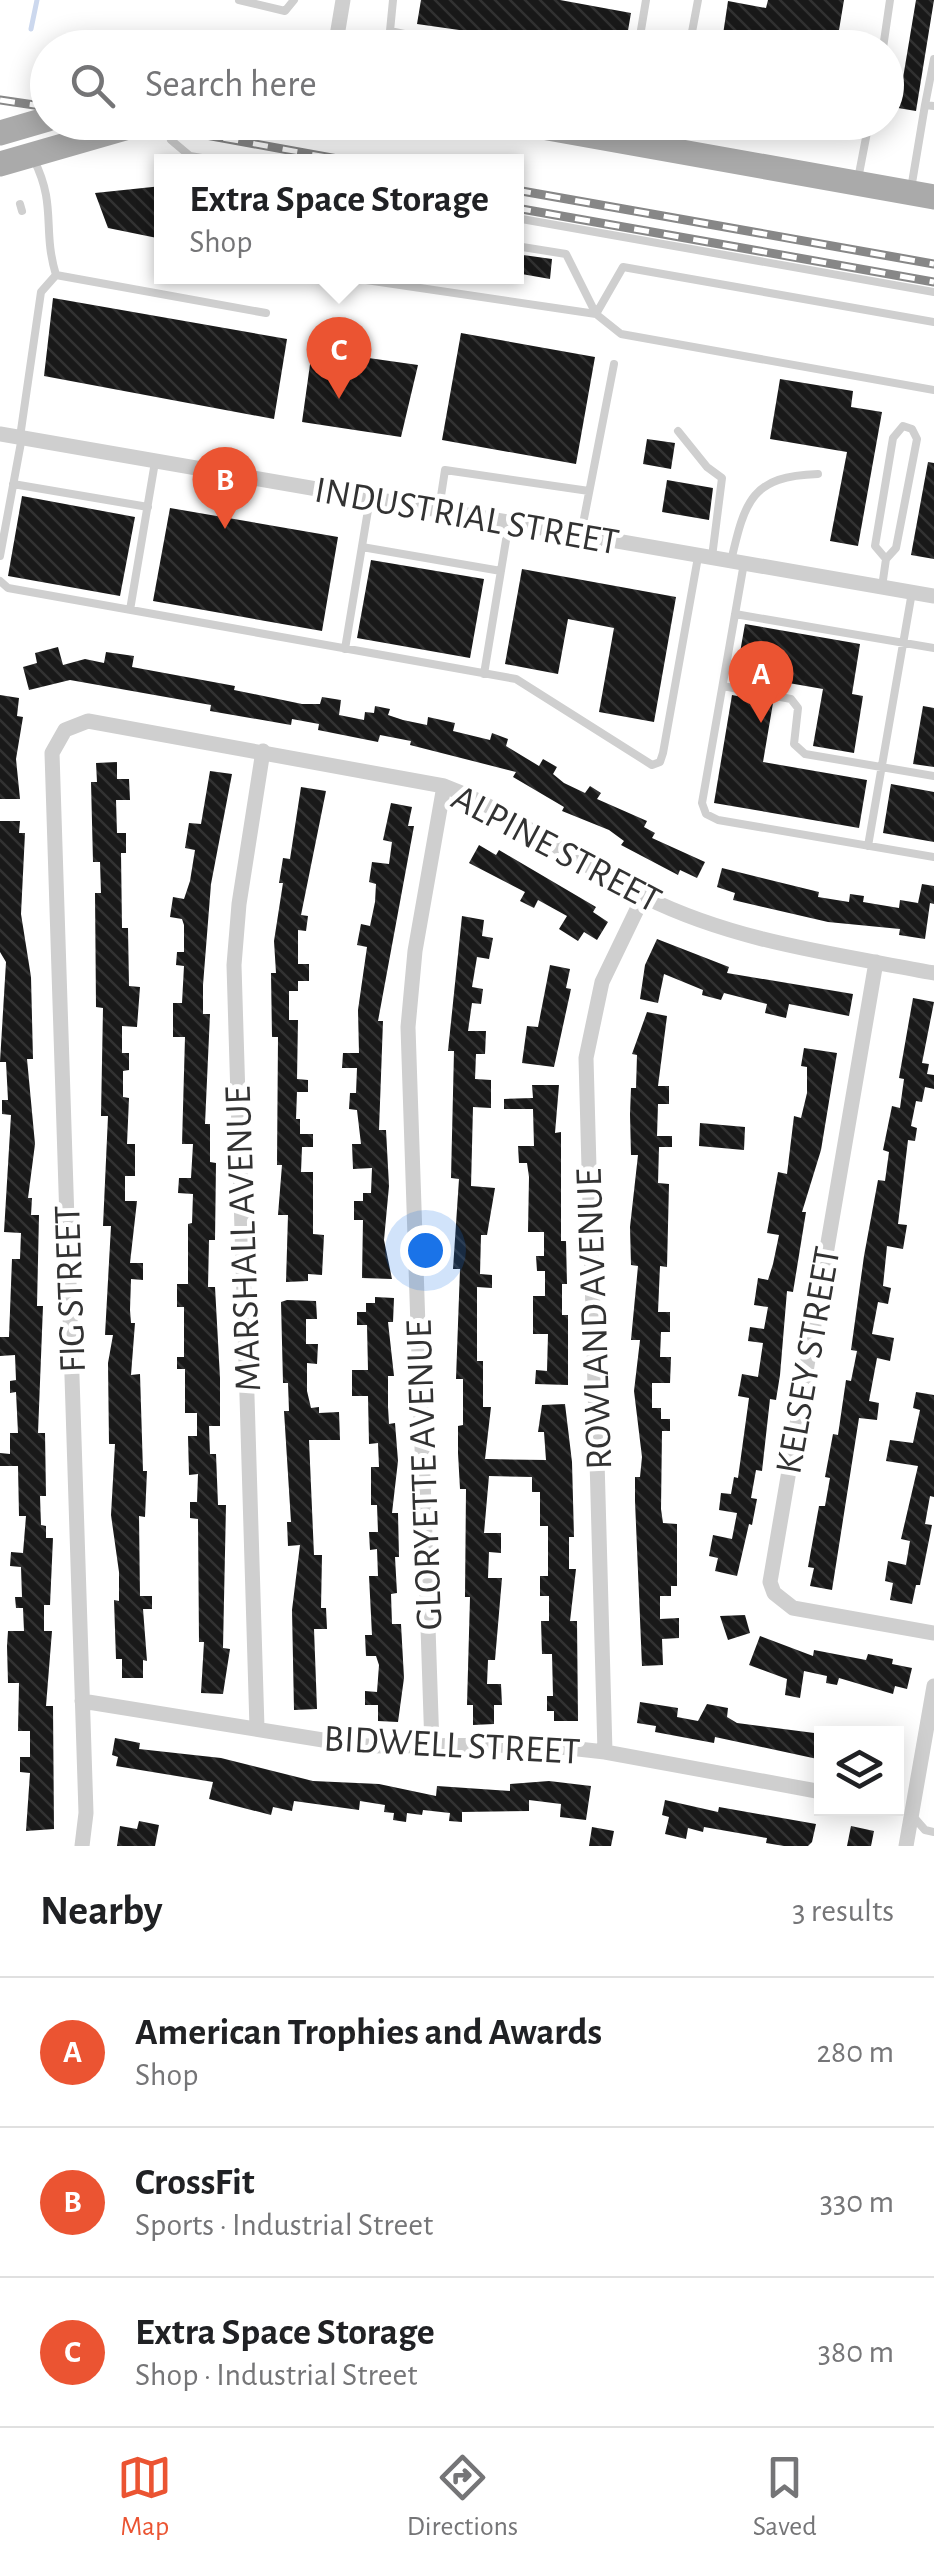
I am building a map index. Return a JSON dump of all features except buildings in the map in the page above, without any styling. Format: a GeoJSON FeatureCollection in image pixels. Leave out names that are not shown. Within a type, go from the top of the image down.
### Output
{"type":"FeatureCollection","features":[{"type":"Feature","properties":{"kind":"main road"},"geometry":{"type":"LineString","coordinates":[[0,132],[30,124]]}},
{"type":"Feature","properties":{"kind":"main road"},"geometry":{"type":"LineString","coordinates":[[0,164],[86,140]]}},
{"type":"Feature","properties":{"kind":"main road"},"geometry":{"type":"LineString","coordinates":[[644,140],[670,150],[922,195]]}},
{"type":"Feature","properties":{"kind":"street"},"geometry":{"type":"LineString","coordinates":[[337,30],[343,0]]}},
{"type":"Feature","properties":{"kind":"street","name":"INDUSTRIAL STREET"},"geometry":{"type":"LineString","coordinates":[[0,434],[934,596]]}},
{"type":"Feature","properties":{"kind":"street","name":"ALPINE STREET"},"geometry":{"type":"LineString","coordinates":[[61,734],[88,721],[444,786],[497,808],[643,896],[743,936],[934,972]]}},
{"type":"Feature","properties":{"kind":"street","name":"FIG STREET"},"geometry":{"type":"LineString","coordinates":[[61,734],[52,752],[82,1701],[82,1846]]}},
{"type":"Feature","properties":{"kind":"street","name":"MARSHALL AVENUE"},"geometry":{"type":"LineString","coordinates":[[257,1728],[234,965],[262,752]]}},
{"type":"Feature","properties":{"kind":"street","name":"GLORYETTE AVENUE"},"geometry":{"type":"LineString","coordinates":[[432,1747],[408,1027],[415,951],[444,786]]}},
{"type":"Feature","properties":{"kind":"street","name":"ROWLAND AVENUE"},"geometry":{"type":"LineString","coordinates":[[605,1752],[586,1058],[602,982],[643,896]]}},
{"type":"Feature","properties":{"kind":"street","name":"KELSEY STREET"},"geometry":{"type":"LineString","coordinates":[[876,962],[770,1582],[774,1594],[793,1608],[934,1633]]}},
{"type":"Feature","properties":{"kind":"street"},"geometry":{"type":"LineString","coordinates":[[906,1846],[904,1810],[934,1686]]}},
{"type":"Feature","properties":{"kind":"street","name":"BIDWELL STREET"},"geometry":{"type":"LineString","coordinates":[[82,1701],[360,1746],[542,1745],[605,1752],[814,1791]]}},
{"type":"Feature","properties":{"kind":"lane"},"geometry":{"type":"LineString","coordinates":[[239,0],[286,11],[294,0]]}},
{"type":"Feature","properties":{"kind":"lane"},"geometry":{"type":"LineString","coordinates":[[390,30],[393,0]]}},
{"type":"Feature","properties":{"kind":"lane"},"geometry":{"type":"LineString","coordinates":[[634,0],[646,1],[641,30]]}},
{"type":"Feature","properties":{"kind":"lane"},"geometry":{"type":"LineString","coordinates":[[692,30],[698,0]]}},
{"type":"Feature","properties":{"kind":"lane"},"geometry":{"type":"LineString","coordinates":[[886,30],[890,0]]}},
{"type":"Feature","properties":{"kind":"lane"},"geometry":{"type":"LineString","coordinates":[[922,195],[934,59]]}},
{"type":"Feature","properties":{"kind":"lane"},"geometry":{"type":"LineString","coordinates":[[172,140],[188,154]]}},
{"type":"Feature","properties":{"kind":"lane"},"geometry":{"type":"LineString","coordinates":[[670,150],[672,140]]}},
{"type":"Feature","properties":{"kind":"lane"},"geometry":{"type":"LineString","coordinates":[[857,183],[865,140]]}},
{"type":"Feature","properties":{"kind":"lane"},"geometry":{"type":"LineString","coordinates":[[32,156],[50,199],[48,248],[56,275]]}},
{"type":"Feature","properties":{"kind":"lane"},"geometry":{"type":"LineString","coordinates":[[524,219],[934,292]]}},
{"type":"Feature","properties":{"kind":"lane"},"geometry":{"type":"LineString","coordinates":[[524,247],[566,254],[596,314],[621,334],[934,390]]}},
{"type":"Feature","properties":{"kind":"lane"},"geometry":{"type":"LineString","coordinates":[[596,314],[623,267],[934,322]]}},
{"type":"Feature","properties":{"kind":"lane"},"geometry":{"type":"LineString","coordinates":[[56,275],[266,313]]}},
{"type":"Feature","properties":{"kind":"lane"},"geometry":{"type":"LineString","coordinates":[[0,556],[41,292],[56,275]]}},
{"type":"Feature","properties":{"kind":"lane"},"geometry":{"type":"LineString","coordinates":[[392,284],[596,314]]}},
{"type":"Feature","properties":{"kind":"lane"},"geometry":{"type":"LineString","coordinates":[[581,534],[614,364]]}},
{"type":"Feature","properties":{"kind":"lane"},"geometry":{"type":"LineString","coordinates":[[882,587],[886,558],[896,548],[917,439],[912,428],[903,426],[894,438],[874,546],[886,558]]}},
{"type":"Feature","properties":{"kind":"lane"},"geometry":{"type":"LineString","coordinates":[[0,581],[8,588],[516,680],[642,763],[660,762],[722,478],[706,467],[678,432]]}},
{"type":"Feature","properties":{"kind":"lane"},"geometry":{"type":"LineString","coordinates":[[130,610],[156,460]]}},
{"type":"Feature","properties":{"kind":"lane"},"geometry":{"type":"LineString","coordinates":[[439,510],[445,470],[590,491]]}},
{"type":"Feature","properties":{"kind":"lane"},"geometry":{"type":"LineString","coordinates":[[818,474],[780,475],[762,485],[749,506],[738,562],[735,614],[702,803],[706,814],[718,820],[934,857]]}},
{"type":"Feature","properties":{"kind":"lane"},"geometry":{"type":"LineString","coordinates":[[13,484],[148,507]]}},
{"type":"Feature","properties":{"kind":"lane"},"geometry":{"type":"LineString","coordinates":[[344,649],[370,498]]}},
{"type":"Feature","properties":{"kind":"lane"},"geometry":{"type":"LineString","coordinates":[[484,674],[509,522]]}},
{"type":"Feature","properties":{"kind":"lane"},"geometry":{"type":"LineString","coordinates":[[362,547],[501,570]]}},
{"type":"Feature","properties":{"kind":"lane"},"geometry":{"type":"LineString","coordinates":[[868,846],[912,592]]}},
{"type":"Feature","properties":{"kind":"lane"},"geometry":{"type":"LineString","coordinates":[[735,614],[934,648]]}},
{"type":"Feature","properties":{"kind":"lane"},"geometry":{"type":"LineString","coordinates":[[722,686],[791,698],[798,708],[794,744],[805,754],[934,776]]}},
{"type":"Feature","properties":{"kind":"lane"},"geometry":{"type":"LineString","coordinates":[[904,1810],[925,1830],[934,1832]]}},
{"type":"Feature","properties":{"kind":"waterway"},"geometry":{"type":"LineString","coordinates":[[31,29],[37,0]]}},
{"type":"Feature","properties":{"kind":"railway"},"geometry":{"type":"LineString","coordinates":[[0,100],[30,104]]}},
{"type":"Feature","properties":{"kind":"railway"},"geometry":{"type":"LineString","coordinates":[[234,140],[310,154]]}},
{"type":"Feature","properties":{"kind":"railway"},"geometry":{"type":"LineString","coordinates":[[524,191],[934,264]]}},
{"type":"Feature","properties":{"kind":"railway"},"geometry":{"type":"LineString","coordinates":[[524,209],[934,282]]}},
{"type":"Feature","properties":{"kind":"place","name":"Extra Space Storage"},"geometry":{"type":"Point","coordinates":[339,399]}},
{"type":"Feature","properties":{"kind":"place","name":"CrossFit"},"geometry":{"type":"Point","coordinates":[225,529]}},
{"type":"Feature","properties":{"kind":"place","name":"American Trophies and Awards"},"geometry":{"type":"Point","coordinates":[761,723]}}]}
